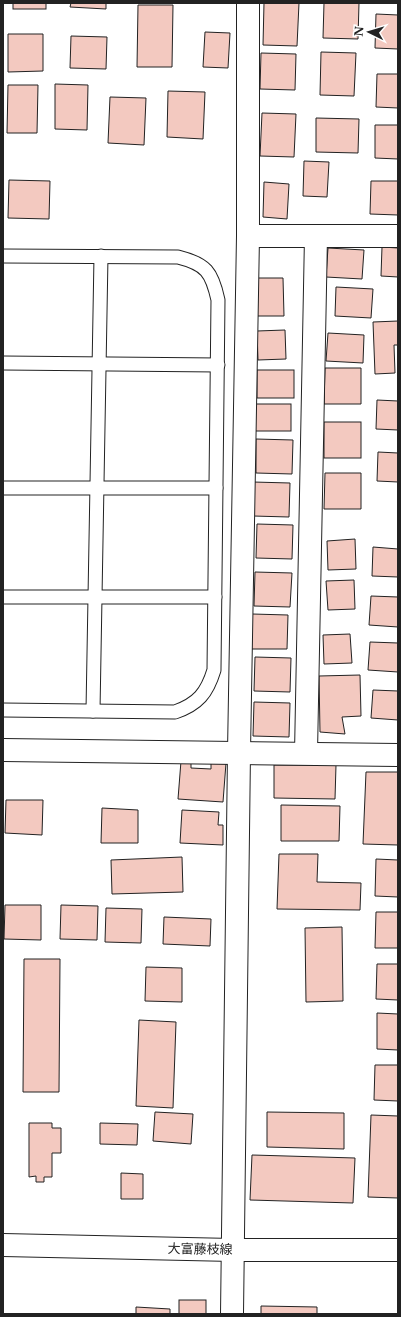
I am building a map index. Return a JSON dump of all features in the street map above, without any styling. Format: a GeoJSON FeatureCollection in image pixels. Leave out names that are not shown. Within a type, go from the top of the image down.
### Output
{"type":"FeatureCollection","features":[{"type":"Feature","properties":{"kind":"street"},"geometry":{"type":"LineString","coordinates":[[232,1314],[239,752],[248,236],[248,3]]}},
{"type":"Feature","properties":{"kind":"street"},"geometry":{"type":"LineString","coordinates":[[248,236],[398,236]]}},
{"type":"Feature","properties":{"kind":"street"},"geometry":{"type":"LineString","coordinates":[[306,753],[316,236]]}},
{"type":"Feature","properties":{"kind":"street"},"geometry":{"type":"LineString","coordinates":[[3,750],[398,755]]}},
{"type":"Feature","properties":{"kind":"street","name":"大富藤枝線"},"geometry":{"type":"LineString","coordinates":[[3,1245],[233,1250],[398,1250]]}},
{"type":"Feature","properties":{"kind":"lane"},"geometry":{"type":"LineString","coordinates":[[3,256],[178,257],[193,261],[207,269],[215,282],[218,300],[214,670],[210,685],[201,697],[189,707],[175,712],[3,710]]}},
{"type":"Feature","properties":{"kind":"lane"},"geometry":{"type":"LineString","coordinates":[[93,711],[101,256]]}},
{"type":"Feature","properties":{"kind":"lane"},"geometry":{"type":"LineString","coordinates":[[3,363],[218,365]]}},
{"type":"Feature","properties":{"kind":"lane"},"geometry":{"type":"LineString","coordinates":[[3,488],[216,488]]}},
{"type":"Feature","properties":{"kind":"lane"},"geometry":{"type":"LineString","coordinates":[[3,596],[215,597]]}},
{"type":"Feature","properties":{"kind":"building"},"geometry":{"type":"Polygon","coordinates":[[[13,3],[46,3],[46,9],[13,9],[13,3]]]}},
{"type":"Feature","properties":{"kind":"building"},"geometry":{"type":"Polygon","coordinates":[[[71,3],[106,3],[106,9],[70,7],[71,3]]]}},
{"type":"Feature","properties":{"kind":"building"},"geometry":{"type":"Polygon","coordinates":[[[264,3],[299,3],[297,46],[263,45],[264,3]]]}},
{"type":"Feature","properties":{"kind":"building"},"geometry":{"type":"Polygon","coordinates":[[[324,3],[359,3],[358,39],[323,38],[324,3]]]}},
{"type":"Feature","properties":{"kind":"building"},"geometry":{"type":"Polygon","coordinates":[[[138,5],[173,5],[172,67],[137,67],[138,5]]]}},
{"type":"Feature","properties":{"kind":"building"},"geometry":{"type":"Polygon","coordinates":[[[376,14],[398,15],[398,49],[375,48],[376,14]]]}},
{"type":"Feature","properties":{"kind":"building"},"geometry":{"type":"Polygon","coordinates":[[[205,32],[230,33],[228,68],[203,67],[205,32]]]}},
{"type":"Feature","properties":{"kind":"building"},"geometry":{"type":"Polygon","coordinates":[[[8,34],[43,34],[43,71],[8,72],[8,34]]]}},
{"type":"Feature","properties":{"kind":"building"},"geometry":{"type":"Polygon","coordinates":[[[71,36],[107,37],[106,69],[70,68],[71,36]]]}},
{"type":"Feature","properties":{"kind":"building"},"geometry":{"type":"Polygon","coordinates":[[[321,52],[356,53],[354,96],[320,95],[321,52]]]}},
{"type":"Feature","properties":{"kind":"building"},"geometry":{"type":"Polygon","coordinates":[[[261,53],[296,54],[295,90],[260,89],[261,53]]]}},
{"type":"Feature","properties":{"kind":"building"},"geometry":{"type":"Polygon","coordinates":[[[377,74],[398,74],[398,108],[376,107],[377,74]]]}},
{"type":"Feature","properties":{"kind":"building"},"geometry":{"type":"Polygon","coordinates":[[[55,84],[88,85],[87,130],[55,129],[55,84]]]}},
{"type":"Feature","properties":{"kind":"building"},"geometry":{"type":"Polygon","coordinates":[[[8,85],[38,85],[37,133],[7,133],[8,85]]]}},
{"type":"Feature","properties":{"kind":"building"},"geometry":{"type":"Polygon","coordinates":[[[168,91],[205,92],[203,139],[167,137],[168,91]]]}},
{"type":"Feature","properties":{"kind":"building"},"geometry":{"type":"Polygon","coordinates":[[[110,97],[146,98],[144,145],[108,143],[110,97]]]}},
{"type":"Feature","properties":{"kind":"building"},"geometry":{"type":"Polygon","coordinates":[[[262,113],[296,114],[294,157],[260,156],[262,113]]]}},
{"type":"Feature","properties":{"kind":"building"},"geometry":{"type":"Polygon","coordinates":[[[316,118],[359,119],[358,153],[316,152],[316,118]]]}},
{"type":"Feature","properties":{"kind":"building"},"geometry":{"type":"Polygon","coordinates":[[[375,125],[398,125],[398,159],[375,158],[375,125]]]}},
{"type":"Feature","properties":{"kind":"building"},"geometry":{"type":"Polygon","coordinates":[[[304,161],[329,162],[327,197],[303,196],[304,161]]]}},
{"type":"Feature","properties":{"kind":"building"},"geometry":{"type":"Polygon","coordinates":[[[9,180],[50,181],[49,219],[8,218],[9,180]]]}},
{"type":"Feature","properties":{"kind":"building"},"geometry":{"type":"Polygon","coordinates":[[[371,181],[398,181],[398,215],[370,214],[371,181]]]}},
{"type":"Feature","properties":{"kind":"building"},"geometry":{"type":"Polygon","coordinates":[[[264,182],[289,184],[287,219],[263,217],[264,182]]]}},
{"type":"Feature","properties":{"kind":"building"},"geometry":{"type":"Polygon","coordinates":[[[382,247],[398,248],[398,277],[381,276],[382,247]]]}},
{"type":"Feature","properties":{"kind":"building"},"geometry":{"type":"Polygon","coordinates":[[[328,248],[364,250],[362,279],[326,277],[328,248]]]}},
{"type":"Feature","properties":{"kind":"building"},"geometry":{"type":"Polygon","coordinates":[[[256,278],[283,278],[284,316],[257,316],[256,278]]]}},
{"type":"Feature","properties":{"kind":"building"},"geometry":{"type":"Polygon","coordinates":[[[336,287],[373,289],[371,318],[335,316],[336,287]]]}},
{"type":"Feature","properties":{"kind":"building"},"geometry":{"type":"Polygon","coordinates":[[[398,321],[398,345],[394,345],[395,373],[375,374],[373,322],[398,321]]]}},
{"type":"Feature","properties":{"kind":"building"},"geometry":{"type":"Polygon","coordinates":[[[285,330],[286,359],[258,360],[257,331],[285,330]]]}},
{"type":"Feature","properties":{"kind":"building"},"geometry":{"type":"Polygon","coordinates":[[[328,333],[364,335],[363,363],[326,361],[328,333]]]}},
{"type":"Feature","properties":{"kind":"building"},"geometry":{"type":"Polygon","coordinates":[[[325,368],[361,368],[361,404],[324,404],[325,368]]]}},
{"type":"Feature","properties":{"kind":"building"},"geometry":{"type":"Polygon","coordinates":[[[257,370],[294,370],[294,398],[257,398],[257,370]]]}},
{"type":"Feature","properties":{"kind":"building"},"geometry":{"type":"Polygon","coordinates":[[[377,400],[398,401],[398,430],[376,429],[377,400]]]}},
{"type":"Feature","properties":{"kind":"building"},"geometry":{"type":"Polygon","coordinates":[[[254,404],[291,404],[291,431],[254,431],[254,404]]]}},
{"type":"Feature","properties":{"kind":"building"},"geometry":{"type":"Polygon","coordinates":[[[324,422],[361,422],[361,458],[324,458],[324,422]]]}},
{"type":"Feature","properties":{"kind":"building"},"geometry":{"type":"Polygon","coordinates":[[[256,439],[293,440],[292,474],[256,473],[256,439]]]}},
{"type":"Feature","properties":{"kind":"building"},"geometry":{"type":"Polygon","coordinates":[[[378,452],[398,453],[398,482],[377,481],[378,452]]]}},
{"type":"Feature","properties":{"kind":"building"},"geometry":{"type":"Polygon","coordinates":[[[325,473],[361,473],[361,509],[324,509],[325,473]]]}},
{"type":"Feature","properties":{"kind":"building"},"geometry":{"type":"Polygon","coordinates":[[[253,482],[290,483],[289,517],[253,516],[253,482]]]}},
{"type":"Feature","properties":{"kind":"building"},"geometry":{"type":"Polygon","coordinates":[[[257,524],[293,525],[292,559],[256,558],[257,524]]]}},
{"type":"Feature","properties":{"kind":"building"},"geometry":{"type":"Polygon","coordinates":[[[355,539],[356,569],[328,570],[327,541],[355,539]]]}},
{"type":"Feature","properties":{"kind":"building"},"geometry":{"type":"Polygon","coordinates":[[[373,547],[398,549],[398,577],[372,576],[373,547]]]}},
{"type":"Feature","properties":{"kind":"building"},"geometry":{"type":"Polygon","coordinates":[[[255,572],[292,573],[290,607],[254,606],[255,572]]]}},
{"type":"Feature","properties":{"kind":"building"},"geometry":{"type":"Polygon","coordinates":[[[354,580],[355,609],[328,610],[326,581],[354,580]]]}},
{"type":"Feature","properties":{"kind":"building"},"geometry":{"type":"Polygon","coordinates":[[[371,596],[398,597],[398,627],[369,625],[371,596]]]}},
{"type":"Feature","properties":{"kind":"building"},"geometry":{"type":"Polygon","coordinates":[[[252,614],[288,615],[287,649],[251,649],[252,614]]]}},
{"type":"Feature","properties":{"kind":"building"},"geometry":{"type":"Polygon","coordinates":[[[350,634],[352,663],[324,664],[323,635],[350,634]]]}},
{"type":"Feature","properties":{"kind":"building"},"geometry":{"type":"Polygon","coordinates":[[[370,642],[398,643],[398,672],[368,670],[370,642]]]}},
{"type":"Feature","properties":{"kind":"building"},"geometry":{"type":"Polygon","coordinates":[[[255,657],[291,658],[290,692],[254,691],[255,657]]]}},
{"type":"Feature","properties":{"kind":"building"},"geometry":{"type":"Polygon","coordinates":[[[360,675],[361,716],[342,717],[345,734],[320,732],[319,676],[360,675]]]}},
{"type":"Feature","properties":{"kind":"building"},"geometry":{"type":"Polygon","coordinates":[[[373,690],[398,691],[398,720],[371,718],[373,690]]]}},
{"type":"Feature","properties":{"kind":"building"},"geometry":{"type":"Polygon","coordinates":[[[254,702],[290,703],[289,737],[253,736],[254,702]]]}},
{"type":"Feature","properties":{"kind":"building"},"geometry":{"type":"Polygon","coordinates":[[[181,761],[191,762],[191,768],[211,769],[211,762],[226,763],[223,802],[178,799],[181,761]]]}},
{"type":"Feature","properties":{"kind":"building"},"geometry":{"type":"Polygon","coordinates":[[[274,765],[336,765],[335,799],[274,798],[274,765]]]}},
{"type":"Feature","properties":{"kind":"building"},"geometry":{"type":"Polygon","coordinates":[[[366,772],[398,772],[398,845],[363,844],[366,772]]]}},
{"type":"Feature","properties":{"kind":"building"},"geometry":{"type":"Polygon","coordinates":[[[6,800],[43,800],[42,835],[5,833],[6,800]]]}},
{"type":"Feature","properties":{"kind":"building"},"geometry":{"type":"Polygon","coordinates":[[[281,805],[340,806],[339,841],[281,841],[281,805]]]}},
{"type":"Feature","properties":{"kind":"building"},"geometry":{"type":"Polygon","coordinates":[[[102,808],[138,810],[138,843],[101,843],[102,808]]]}},
{"type":"Feature","properties":{"kind":"building"},"geometry":{"type":"Polygon","coordinates":[[[182,810],[219,812],[218,825],[223,825],[223,845],[180,843],[182,810]]]}},
{"type":"Feature","properties":{"kind":"building"},"geometry":{"type":"Polygon","coordinates":[[[279,854],[318,854],[317,882],[361,883],[360,910],[277,909],[279,854]]]}},
{"type":"Feature","properties":{"kind":"building"},"geometry":{"type":"Polygon","coordinates":[[[182,857],[183,892],[112,894],[111,860],[182,857]]]}},
{"type":"Feature","properties":{"kind":"building"},"geometry":{"type":"Polygon","coordinates":[[[376,859],[398,860],[398,897],[375,896],[376,859]]]}},
{"type":"Feature","properties":{"kind":"building"},"geometry":{"type":"Polygon","coordinates":[[[5,905],[41,905],[41,940],[4,939],[5,905]]]}},
{"type":"Feature","properties":{"kind":"building"},"geometry":{"type":"Polygon","coordinates":[[[61,905],[98,906],[97,940],[60,939],[61,905]]]}},
{"type":"Feature","properties":{"kind":"building"},"geometry":{"type":"Polygon","coordinates":[[[106,908],[142,909],[141,943],[105,942],[106,908]]]}},
{"type":"Feature","properties":{"kind":"building"},"geometry":{"type":"Polygon","coordinates":[[[376,912],[398,912],[398,948],[375,948],[376,912]]]}},
{"type":"Feature","properties":{"kind":"building"},"geometry":{"type":"Polygon","coordinates":[[[164,917],[211,919],[210,946],[163,944],[164,917]]]}},
{"type":"Feature","properties":{"kind":"building"},"geometry":{"type":"Polygon","coordinates":[[[342,927],[343,1001],[306,1002],[305,928],[342,927]]]}},
{"type":"Feature","properties":{"kind":"building"},"geometry":{"type":"Polygon","coordinates":[[[24,959],[60,959],[59,1092],[23,1092],[24,959]]]}},
{"type":"Feature","properties":{"kind":"building"},"geometry":{"type":"Polygon","coordinates":[[[377,964],[398,964],[398,1000],[376,999],[377,964]]]}},
{"type":"Feature","properties":{"kind":"building"},"geometry":{"type":"Polygon","coordinates":[[[146,967],[182,968],[182,1002],[145,1001],[146,967]]]}},
{"type":"Feature","properties":{"kind":"building"},"geometry":{"type":"Polygon","coordinates":[[[377,1013],[398,1014],[398,1050],[377,1049],[377,1013]]]}},
{"type":"Feature","properties":{"kind":"building"},"geometry":{"type":"Polygon","coordinates":[[[139,1020],[176,1022],[173,1108],[136,1106],[139,1020]]]}},
{"type":"Feature","properties":{"kind":"building"},"geometry":{"type":"Polygon","coordinates":[[[375,1065],[398,1065],[398,1101],[374,1100],[375,1065]]]}},
{"type":"Feature","properties":{"kind":"building"},"geometry":{"type":"Polygon","coordinates":[[[155,1112],[193,1114],[191,1144],[153,1141],[155,1112]]]}},
{"type":"Feature","properties":{"kind":"building"},"geometry":{"type":"Polygon","coordinates":[[[267,1112],[344,1113],[344,1149],[267,1147],[267,1112]]]}},
{"type":"Feature","properties":{"kind":"building"},"geometry":{"type":"Polygon","coordinates":[[[371,1115],[398,1116],[398,1198],[368,1197],[371,1115]]]}},
{"type":"Feature","properties":{"kind":"building"},"geometry":{"type":"Polygon","coordinates":[[[29,1123],[52,1123],[52,1128],[61,1128],[61,1153],[52,1153],[52,1177],[44,1177],[44,1182],[36,1182],[36,1176],[29,1177],[29,1123]]]}},
{"type":"Feature","properties":{"kind":"building"},"geometry":{"type":"Polygon","coordinates":[[[100,1123],[138,1124],[137,1145],[100,1144],[100,1123]]]}},
{"type":"Feature","properties":{"kind":"building"},"geometry":{"type":"Polygon","coordinates":[[[252,1155],[355,1158],[353,1203],[250,1200],[252,1155]]]}},
{"type":"Feature","properties":{"kind":"building"},"geometry":{"type":"Polygon","coordinates":[[[121,1173],[143,1174],[143,1199],[121,1199],[121,1173]]]}},
{"type":"Feature","properties":{"kind":"building"},"geometry":{"type":"Polygon","coordinates":[[[179,1300],[206,1300],[206,1314],[179,1314],[179,1300]]]}},
{"type":"Feature","properties":{"kind":"building"},"geometry":{"type":"Polygon","coordinates":[[[261,1306],[317,1307],[317,1314],[261,1314],[261,1306]]]}},
{"type":"Feature","properties":{"kind":"building"},"geometry":{"type":"Polygon","coordinates":[[[136,1307],[170,1309],[170,1314],[136,1314],[136,1307]]]}}]}
